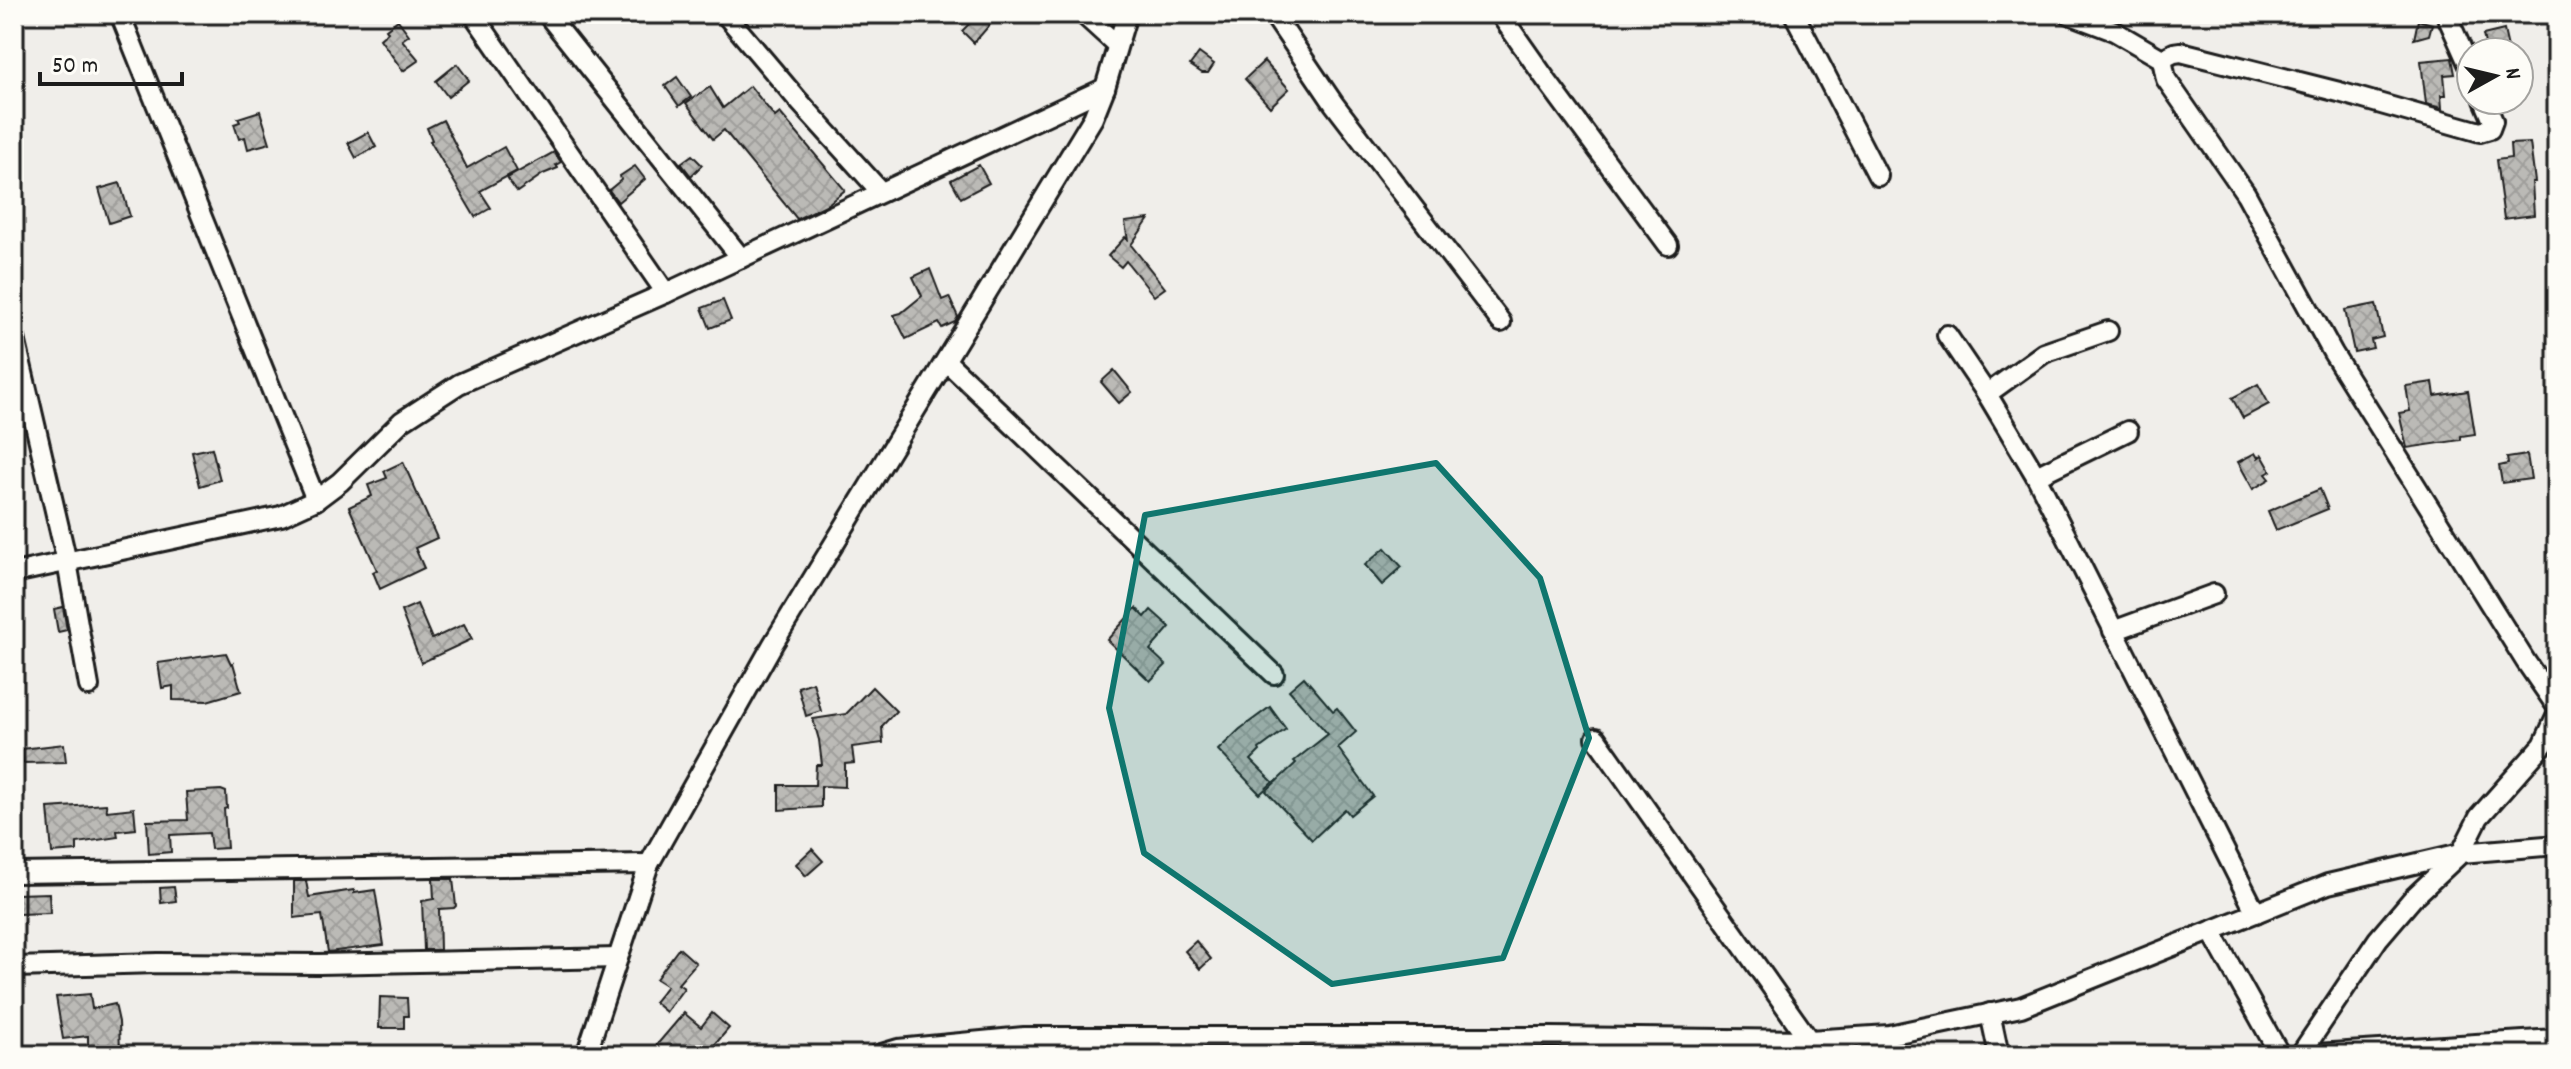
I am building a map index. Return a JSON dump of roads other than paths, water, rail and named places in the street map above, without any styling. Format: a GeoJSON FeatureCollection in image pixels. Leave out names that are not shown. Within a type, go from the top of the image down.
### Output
{"type":"FeatureCollection","features":[{"type":"Feature","properties":{"kind":"street"},"geometry":{"type":"LineString","coordinates":[[120,14],[316,500]]}},
{"type":"Feature","properties":{"kind":"street"},"geometry":{"type":"LineString","coordinates":[[473,14],[666,293]]}},
{"type":"Feature","properties":{"kind":"street"},"geometry":{"type":"LineString","coordinates":[[547,14],[741,258]]}},
{"type":"Feature","properties":{"kind":"street"},"geometry":{"type":"LineString","coordinates":[[725,14],[881,192]]}},
{"type":"Feature","properties":{"kind":"street"},"geometry":{"type":"LineString","coordinates":[[1083,14],[1117,45]]}},
{"type":"Feature","properties":{"kind":"street"},"geometry":{"type":"LineString","coordinates":[[586,1055],[649,864],[773,644],[1093,118],[1127,14]]}},
{"type":"Feature","properties":{"kind":"street"},"geometry":{"type":"LineString","coordinates":[[1273,14],[1334,104],[1501,322]]}},
{"type":"Feature","properties":{"kind":"street"},"geometry":{"type":"LineString","coordinates":[[1500,14],[1668,245]]}},
{"type":"Feature","properties":{"kind":"street"},"geometry":{"type":"LineString","coordinates":[[1794,14],[1878,176]]}},
{"type":"Feature","properties":{"kind":"street"},"geometry":{"type":"LineString","coordinates":[[2069,14],[2114,31],[2162,59],[2166,79],[2246,194],[2333,353],[2557,707]]}},
{"type":"Feature","properties":{"kind":"street"},"geometry":{"type":"LineString","coordinates":[[2446,14],[2456,36]]}},
{"type":"Feature","properties":{"kind":"street"},"geometry":{"type":"LineString","coordinates":[[2162,59],[2181,52],[2480,132],[2490,129],[2493,121],[2491,116]]}},
{"type":"Feature","properties":{"kind":"street"},"geometry":{"type":"LineString","coordinates":[[14,573],[281,516],[316,500],[340,482],[402,421],[459,384],[666,293],[1105,88]]}},
{"type":"Feature","properties":{"kind":"street"},"geometry":{"type":"LineString","coordinates":[[1987,394],[2044,353],[2108,331]]}},
{"type":"Feature","properties":{"kind":"street"},"geometry":{"type":"LineString","coordinates":[[14,334],[67,562],[89,686]]}},
{"type":"Feature","properties":{"kind":"street"},"geometry":{"type":"LineString","coordinates":[[1947,335],[2036,476],[2256,913]]}},
{"type":"Feature","properties":{"kind":"street"},"geometry":{"type":"LineString","coordinates":[[947,362],[1274,674]]}},
{"type":"Feature","properties":{"kind":"street"},"geometry":{"type":"LineString","coordinates":[[2036,476],[2128,431]]}},
{"type":"Feature","properties":{"kind":"street"},"geometry":{"type":"LineString","coordinates":[[2113,631],[2214,594]]}},
{"type":"Feature","properties":{"kind":"street"},"geometry":{"type":"LineString","coordinates":[[2300,1055],[2378,939],[2413,898],[2461,853],[2479,817],[2543,745],[2557,715]]}},
{"type":"Feature","properties":{"kind":"street"},"geometry":{"type":"LineString","coordinates":[[1596,738],[1809,1040]]}},
{"type":"Feature","properties":{"kind":"street"},"geometry":{"type":"LineString","coordinates":[[878,1055],[898,1049],[1024,1037],[1552,1037],[1809,1040],[1864,1046],[1889,1035],[2021,1007],[2328,884],[2461,853],[2557,845]]}},
{"type":"Feature","properties":{"kind":"street"},"geometry":{"type":"LineString","coordinates":[[14,873],[649,864]]}},
{"type":"Feature","properties":{"kind":"street"},"geometry":{"type":"LineString","coordinates":[[2211,931],[2280,1055]]}},
{"type":"Feature","properties":{"kind":"street"},"geometry":{"type":"LineString","coordinates":[[14,967],[618,958]]}},
{"type":"Feature","properties":{"kind":"street"},"geometry":{"type":"LineString","coordinates":[[1990,1013],[1999,1055]]}},
{"type":"Feature","properties":{"kind":"street"},"geometry":{"type":"LineString","coordinates":[[2300,1055],[2557,1039]]}}]}
